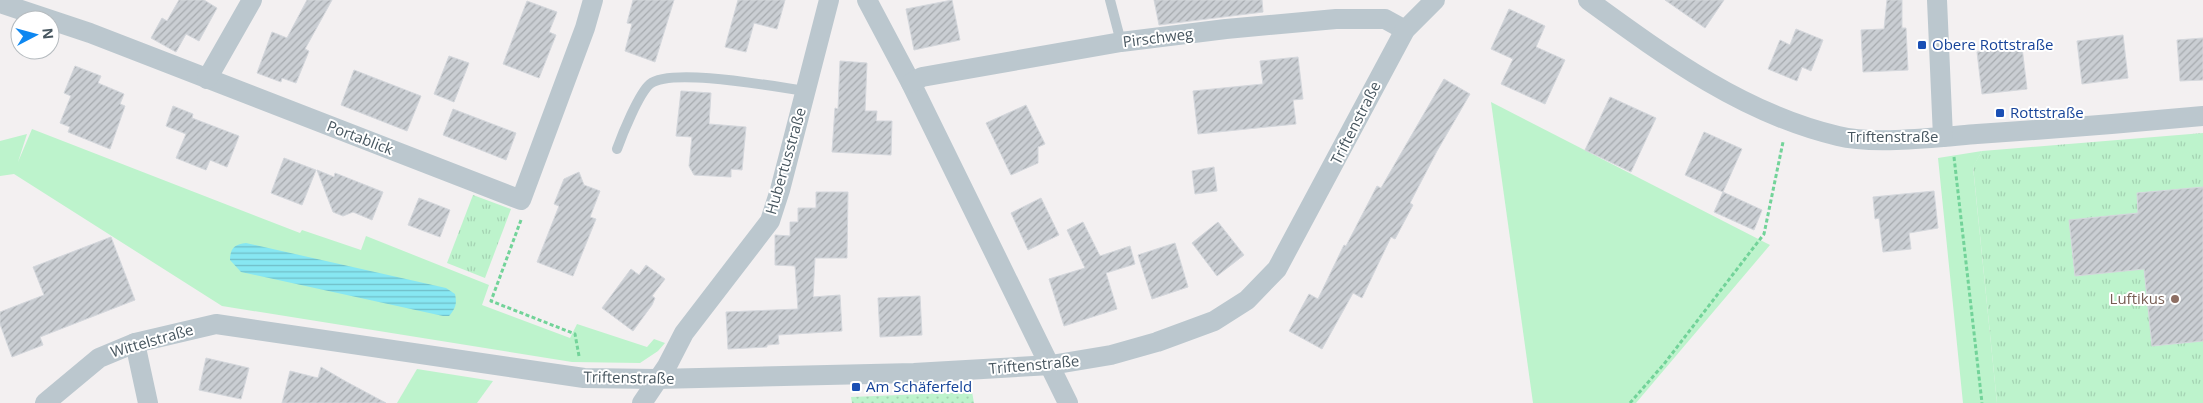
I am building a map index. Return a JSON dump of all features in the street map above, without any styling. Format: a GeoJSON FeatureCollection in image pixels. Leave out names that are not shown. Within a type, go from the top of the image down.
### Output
{"type":"FeatureCollection","features":[{"type":"Feature","properties":{"kind":"street"},"geometry":{"type":"LineString","coordinates":[[207,79],[252,0]]}},
{"type":"Feature","properties":{"kind":"street"},"geometry":{"type":"LineString","coordinates":[[521,200],[585,28],[593,0]]}},
{"type":"Feature","properties":{"kind":"street","name":"Hubertusstraße"},"geometry":{"type":"LineString","coordinates":[[642,403],[656,379],[667,366],[684,333],[770,220],[829,0]]}},
{"type":"Feature","properties":{"kind":"street"},"geometry":{"type":"LineString","coordinates":[[867,0],[911,84],[1051,365],[1068,403]]}},
{"type":"Feature","properties":{"kind":"street","name":"Triftenstraße"},"geometry":{"type":"LineString","coordinates":[[216,324],[584,378],[656,379],[914,373],[1051,365],[1111,355],[1157,342],[1214,321],[1247,300],[1277,270],[1405,30],[1435,0]]}},
{"type":"Feature","properties":{"kind":"street","name":"Triftenstraße"},"geometry":{"type":"LineString","coordinates":[[1588,0],[1655,49],[1754,108],[1789,122],[1840,137],[1868,139],[1943,137],[2203,116]]}},
{"type":"Feature","properties":{"kind":"street"},"geometry":{"type":"LineString","coordinates":[[1937,0],[1943,137]]}},
{"type":"Feature","properties":{"kind":"street","name":"Portablick"},"geometry":{"type":"LineString","coordinates":[[0,3],[90,33],[521,200]]}},
{"type":"Feature","properties":{"kind":"street","name":"Pirschweg"},"geometry":{"type":"LineString","coordinates":[[911,84],[922,77],[1121,42],[1336,19],[1385,19],[1405,30]]}},
{"type":"Feature","properties":{"kind":"street","name":"Wittelstraße"},"geometry":{"type":"LineString","coordinates":[[45,403],[99,358],[135,343],[216,324]]}},
{"type":"Feature","properties":{"kind":"street"},"geometry":{"type":"LineString","coordinates":[[135,343],[148,403]]}},
{"type":"Feature","properties":{"kind":"lane"},"geometry":{"type":"LineString","coordinates":[[1110,0],[1121,42]]}},
{"type":"Feature","properties":{"kind":"lane"},"geometry":{"type":"LineString","coordinates":[[617,149],[623,131],[649,84],[667,77],[704,79],[806,91]]}},
{"type":"Feature","properties":{"kind":"path"},"geometry":{"type":"LineString","coordinates":[[1630,403],[1670,356],[1764,234],[1789,122]]}},
{"type":"Feature","properties":{"kind":"path"},"geometry":{"type":"LineString","coordinates":[[1943,137],[1953,150],[1982,403]]}},
{"type":"Feature","properties":{"kind":"path"},"geometry":{"type":"LineString","coordinates":[[521,200],[524,212],[490,301],[575,334],[581,364]]}},
{"type":"Feature","properties":{"kind":"green space"},"geometry":{"type":"Polygon","coordinates":[[[1491,102],[1770,245],[1636,403],[1533,403],[1491,102]]]}},
{"type":"Feature","properties":{"kind":"green space"},"geometry":{"type":"Polygon","coordinates":[[[32,129],[300,233],[302,230],[361,250],[366,236],[489,285],[482,305],[570,338],[577,324],[647,347],[654,339],[665,343],[658,351],[640,363],[572,362],[222,306],[14,174],[0,176],[0,141],[27,134],[18,162],[32,129]]]}},
{"type":"Feature","properties":{"kind":"green space"},"geometry":{"type":"Polygon","coordinates":[[[2203,133],[2203,403],[1997,403],[1973,166],[1982,151],[2203,133]]]}},
{"type":"Feature","properties":{"kind":"green space"},"geometry":{"type":"Polygon","coordinates":[[[1982,151],[1973,167],[1997,403],[1963,403],[1938,158],[1982,151]]]}},
{"type":"Feature","properties":{"kind":"green space"},"geometry":{"type":"Polygon","coordinates":[[[473,195],[511,209],[485,278],[447,263],[473,195]]]}},
{"type":"Feature","properties":{"kind":"green space"},"geometry":{"type":"Polygon","coordinates":[[[417,369],[493,381],[477,403],[397,403],[417,369]]]}},
{"type":"Feature","properties":{"kind":"green space"},"geometry":{"type":"Polygon","coordinates":[[[972,392],[974,403],[852,403],[851,397],[972,392]]]}},
{"type":"Feature","properties":{"kind":"water"},"geometry":{"type":"Polygon","coordinates":[[[246,243],[446,288],[455,294],[455,305],[449,316],[443,316],[241,272],[230,260],[230,256],[234,247],[246,243]]]}},
{"type":"Feature","properties":{"kind":"building"},"geometry":{"type":"Polygon","coordinates":[[[179,0],[204,0],[217,8],[199,41],[186,34],[176,52],[151,38],[162,18],[167,21],[179,0]]]}},
{"type":"Feature","properties":{"kind":"building"},"geometry":{"type":"Polygon","coordinates":[[[307,0],[332,0],[305,49],[309,51],[296,83],[282,78],[281,82],[257,73],[272,32],[287,38],[307,0]]]}},
{"type":"Feature","properties":{"kind":"building"},"geometry":{"type":"Polygon","coordinates":[[[633,0],[674,0],[655,62],[625,51],[632,24],[627,23],[633,0]]]}},
{"type":"Feature","properties":{"kind":"building"},"geometry":{"type":"Polygon","coordinates":[[[738,0],[785,0],[777,29],[754,23],[746,52],[725,47],[738,0]]]}},
{"type":"Feature","properties":{"kind":"building"},"geometry":{"type":"Polygon","coordinates":[[[952,0],[960,40],[914,50],[906,9],[952,0]]]}},
{"type":"Feature","properties":{"kind":"building"},"geometry":{"type":"Polygon","coordinates":[[[1154,0],[1262,0],[1263,12],[1159,25],[1154,0]]]}},
{"type":"Feature","properties":{"kind":"building"},"geometry":{"type":"Polygon","coordinates":[[[1665,0],[1724,0],[1705,28],[1665,0]]]}},
{"type":"Feature","properties":{"kind":"building"},"geometry":{"type":"Polygon","coordinates":[[[1887,0],[1902,0],[1902,28],[1906,28],[1908,70],[1863,72],[1861,30],[1884,29],[1887,0]]]}},
{"type":"Feature","properties":{"kind":"building"},"geometry":{"type":"Polygon","coordinates":[[[527,1],[557,12],[549,32],[556,35],[539,78],[503,64],[527,1]]]}},
{"type":"Feature","properties":{"kind":"building"},"geometry":{"type":"Polygon","coordinates":[[[1509,9],[1545,26],[1536,47],[1565,60],[1545,104],[1501,84],[1513,59],[1491,49],[1509,9]]]}},
{"type":"Feature","properties":{"kind":"building"},"geometry":{"type":"Polygon","coordinates":[[[1796,29],[1823,40],[1811,71],[1802,67],[1797,81],[1768,69],[1780,40],[1790,45],[1796,29]]]}},
{"type":"Feature","properties":{"kind":"building"},"geometry":{"type":"Polygon","coordinates":[[[2123,35],[2128,78],[2082,84],[2077,41],[2123,35]]]}},
{"type":"Feature","properties":{"kind":"building"},"geometry":{"type":"Polygon","coordinates":[[[2203,38],[2203,80],[2180,81],[2177,40],[2203,38]]]}},
{"type":"Feature","properties":{"kind":"building"},"geometry":{"type":"Polygon","coordinates":[[[2022,47],[2027,89],[1982,94],[1977,52],[2022,47]]]}},
{"type":"Feature","properties":{"kind":"building"},"geometry":{"type":"Polygon","coordinates":[[[449,56],[469,63],[454,102],[434,94],[449,56]]]}},
{"type":"Feature","properties":{"kind":"building"},"geometry":{"type":"Polygon","coordinates":[[[1298,57],[1303,99],[1293,100],[1296,124],[1198,134],[1193,91],[1263,84],[1260,61],[1298,57]]]}},
{"type":"Feature","properties":{"kind":"building"},"geometry":{"type":"Polygon","coordinates":[[[840,61],[867,63],[865,111],[877,111],[876,121],[892,121],[891,155],[832,152],[835,108],[838,109],[840,61]]]}},
{"type":"Feature","properties":{"kind":"building"},"geometry":{"type":"Polygon","coordinates":[[[75,66],[101,76],[98,83],[124,94],[120,104],[125,106],[110,149],[68,132],[70,127],[60,123],[71,96],[64,93],[75,66]]]}},
{"type":"Feature","properties":{"kind":"building"},"geometry":{"type":"Polygon","coordinates":[[[354,70],[421,96],[407,131],[341,105],[354,70]]]}},
{"type":"Feature","properties":{"kind":"building"},"geometry":{"type":"Polygon","coordinates":[[[1444,79],[1470,94],[1410,203],[1413,205],[1395,239],[1391,237],[1362,298],[1353,293],[1322,349],[1289,331],[1309,294],[1318,299],[1344,245],[1346,246],[1377,186],[1381,188],[1444,79]]]}},
{"type":"Feature","properties":{"kind":"building"},"geometry":{"type":"Polygon","coordinates":[[[681,91],[711,93],[709,124],[746,127],[742,170],[731,169],[731,177],[694,175],[689,166],[692,137],[676,136],[681,91]]]}},
{"type":"Feature","properties":{"kind":"building"},"geometry":{"type":"Polygon","coordinates":[[[1610,97],[1656,118],[1631,172],[1585,150],[1610,97]]]}},
{"type":"Feature","properties":{"kind":"building"},"geometry":{"type":"Polygon","coordinates":[[[1026,105],[1045,144],[1038,147],[1038,163],[1011,175],[986,123],[1026,105]]]}},
{"type":"Feature","properties":{"kind":"building"},"geometry":{"type":"Polygon","coordinates":[[[173,106],[193,114],[192,118],[239,136],[227,167],[210,160],[206,170],[176,158],[186,134],[166,126],[173,106]]]}},
{"type":"Feature","properties":{"kind":"building"},"geometry":{"type":"Polygon","coordinates":[[[453,109],[516,133],[506,160],[443,135],[453,109]]]}},
{"type":"Feature","properties":{"kind":"building"},"geometry":{"type":"Polygon","coordinates":[[[1704,132],[1742,149],[1723,192],[1685,175],[1704,132]]]}},
{"type":"Feature","properties":{"kind":"building"},"geometry":{"type":"Polygon","coordinates":[[[284,158],[316,170],[302,205],[271,193],[284,158]]]}},
{"type":"Feature","properties":{"kind":"building"},"geometry":{"type":"Polygon","coordinates":[[[1214,167],[1217,191],[1195,194],[1192,171],[1214,167]]]}},
{"type":"Feature","properties":{"kind":"building"},"geometry":{"type":"Polygon","coordinates":[[[317,170],[334,177],[335,173],[383,192],[372,220],[353,212],[343,216],[333,212],[317,170]]]}},
{"type":"Feature","properties":{"kind":"building"},"geometry":{"type":"Polygon","coordinates":[[[579,172],[584,185],[600,191],[590,217],[596,219],[573,276],[537,262],[559,206],[554,204],[564,179],[579,172]]]}},
{"type":"Feature","properties":{"kind":"building","name":"Luftikus"},"geometry":{"type":"Polygon","coordinates":[[[2203,187],[2203,341],[2152,346],[2144,269],[2075,276],[2069,220],[2138,213],[2137,193],[2203,187]]]}},
{"type":"Feature","properties":{"kind":"building"},"geometry":{"type":"Polygon","coordinates":[[[1934,191],[1938,228],[1909,233],[1911,249],[1883,252],[1879,218],[1875,219],[1873,197],[1934,191]]]}},
{"type":"Feature","properties":{"kind":"building"},"geometry":{"type":"Polygon","coordinates":[[[816,192],[848,192],[847,258],[815,258],[813,297],[840,295],[842,331],[778,335],[779,344],[767,345],[767,347],[728,349],[726,312],[798,309],[795,266],[775,265],[775,235],[790,236],[790,222],[798,222],[798,208],[816,208],[816,192]]]}},
{"type":"Feature","properties":{"kind":"building"},"geometry":{"type":"Polygon","coordinates":[[[1723,192],[1762,210],[1754,230],[1714,212],[1723,192]]]}},
{"type":"Feature","properties":{"kind":"building"},"geometry":{"type":"Polygon","coordinates":[[[419,198],[450,210],[440,237],[408,225],[419,198]]]}},
{"type":"Feature","properties":{"kind":"building"},"geometry":{"type":"Polygon","coordinates":[[[1041,198],[1059,235],[1028,250],[1011,213],[1041,198]]]}},
{"type":"Feature","properties":{"kind":"building"},"geometry":{"type":"Polygon","coordinates":[[[1083,222],[1100,256],[1130,246],[1135,264],[1106,273],[1117,309],[1064,326],[1049,279],[1085,268],[1067,230],[1083,222]]]}},
{"type":"Feature","properties":{"kind":"building"},"geometry":{"type":"Polygon","coordinates":[[[1218,222],[1244,255],[1217,276],[1192,243],[1218,222]]]}},
{"type":"Feature","properties":{"kind":"building"},"geometry":{"type":"Polygon","coordinates":[[[111,237],[135,300],[40,337],[43,345],[12,357],[0,324],[0,312],[44,295],[33,267],[111,237]]]}},
{"type":"Feature","properties":{"kind":"building"},"geometry":{"type":"Polygon","coordinates":[[[1175,243],[1188,287],[1152,299],[1138,255],[1175,243]]]}},
{"type":"Feature","properties":{"kind":"building"},"geometry":{"type":"Polygon","coordinates":[[[646,265],[665,279],[652,296],[655,298],[652,305],[633,331],[602,308],[631,269],[639,275],[646,265]]]}},
{"type":"Feature","properties":{"kind":"building"},"geometry":{"type":"Polygon","coordinates":[[[920,296],[922,335],[880,337],[878,298],[920,296]]]}},
{"type":"Feature","properties":{"kind":"building"},"geometry":{"type":"Polygon","coordinates":[[[206,358],[249,368],[241,399],[199,390],[206,358]]]}},
{"type":"Feature","properties":{"kind":"building"},"geometry":{"type":"Polygon","coordinates":[[[321,367],[386,403],[282,403],[290,371],[318,378],[321,367]]]}},
{"type":"Feature","properties":{"kind":"place","name":"Obere Rottstraße"},"geometry":{"type":"Point","coordinates":[1922,45]}},
{"type":"Feature","properties":{"kind":"place","name":"Rottstraße"},"geometry":{"type":"Point","coordinates":[2000,113]}},
{"type":"Feature","properties":{"kind":"place","name":"Luftikus"},"geometry":{"type":"Point","coordinates":[2175,299]}},
{"type":"Feature","properties":{"kind":"place","name":"Am Schäferfeld"},"geometry":{"type":"Point","coordinates":[856,387]}}]}
